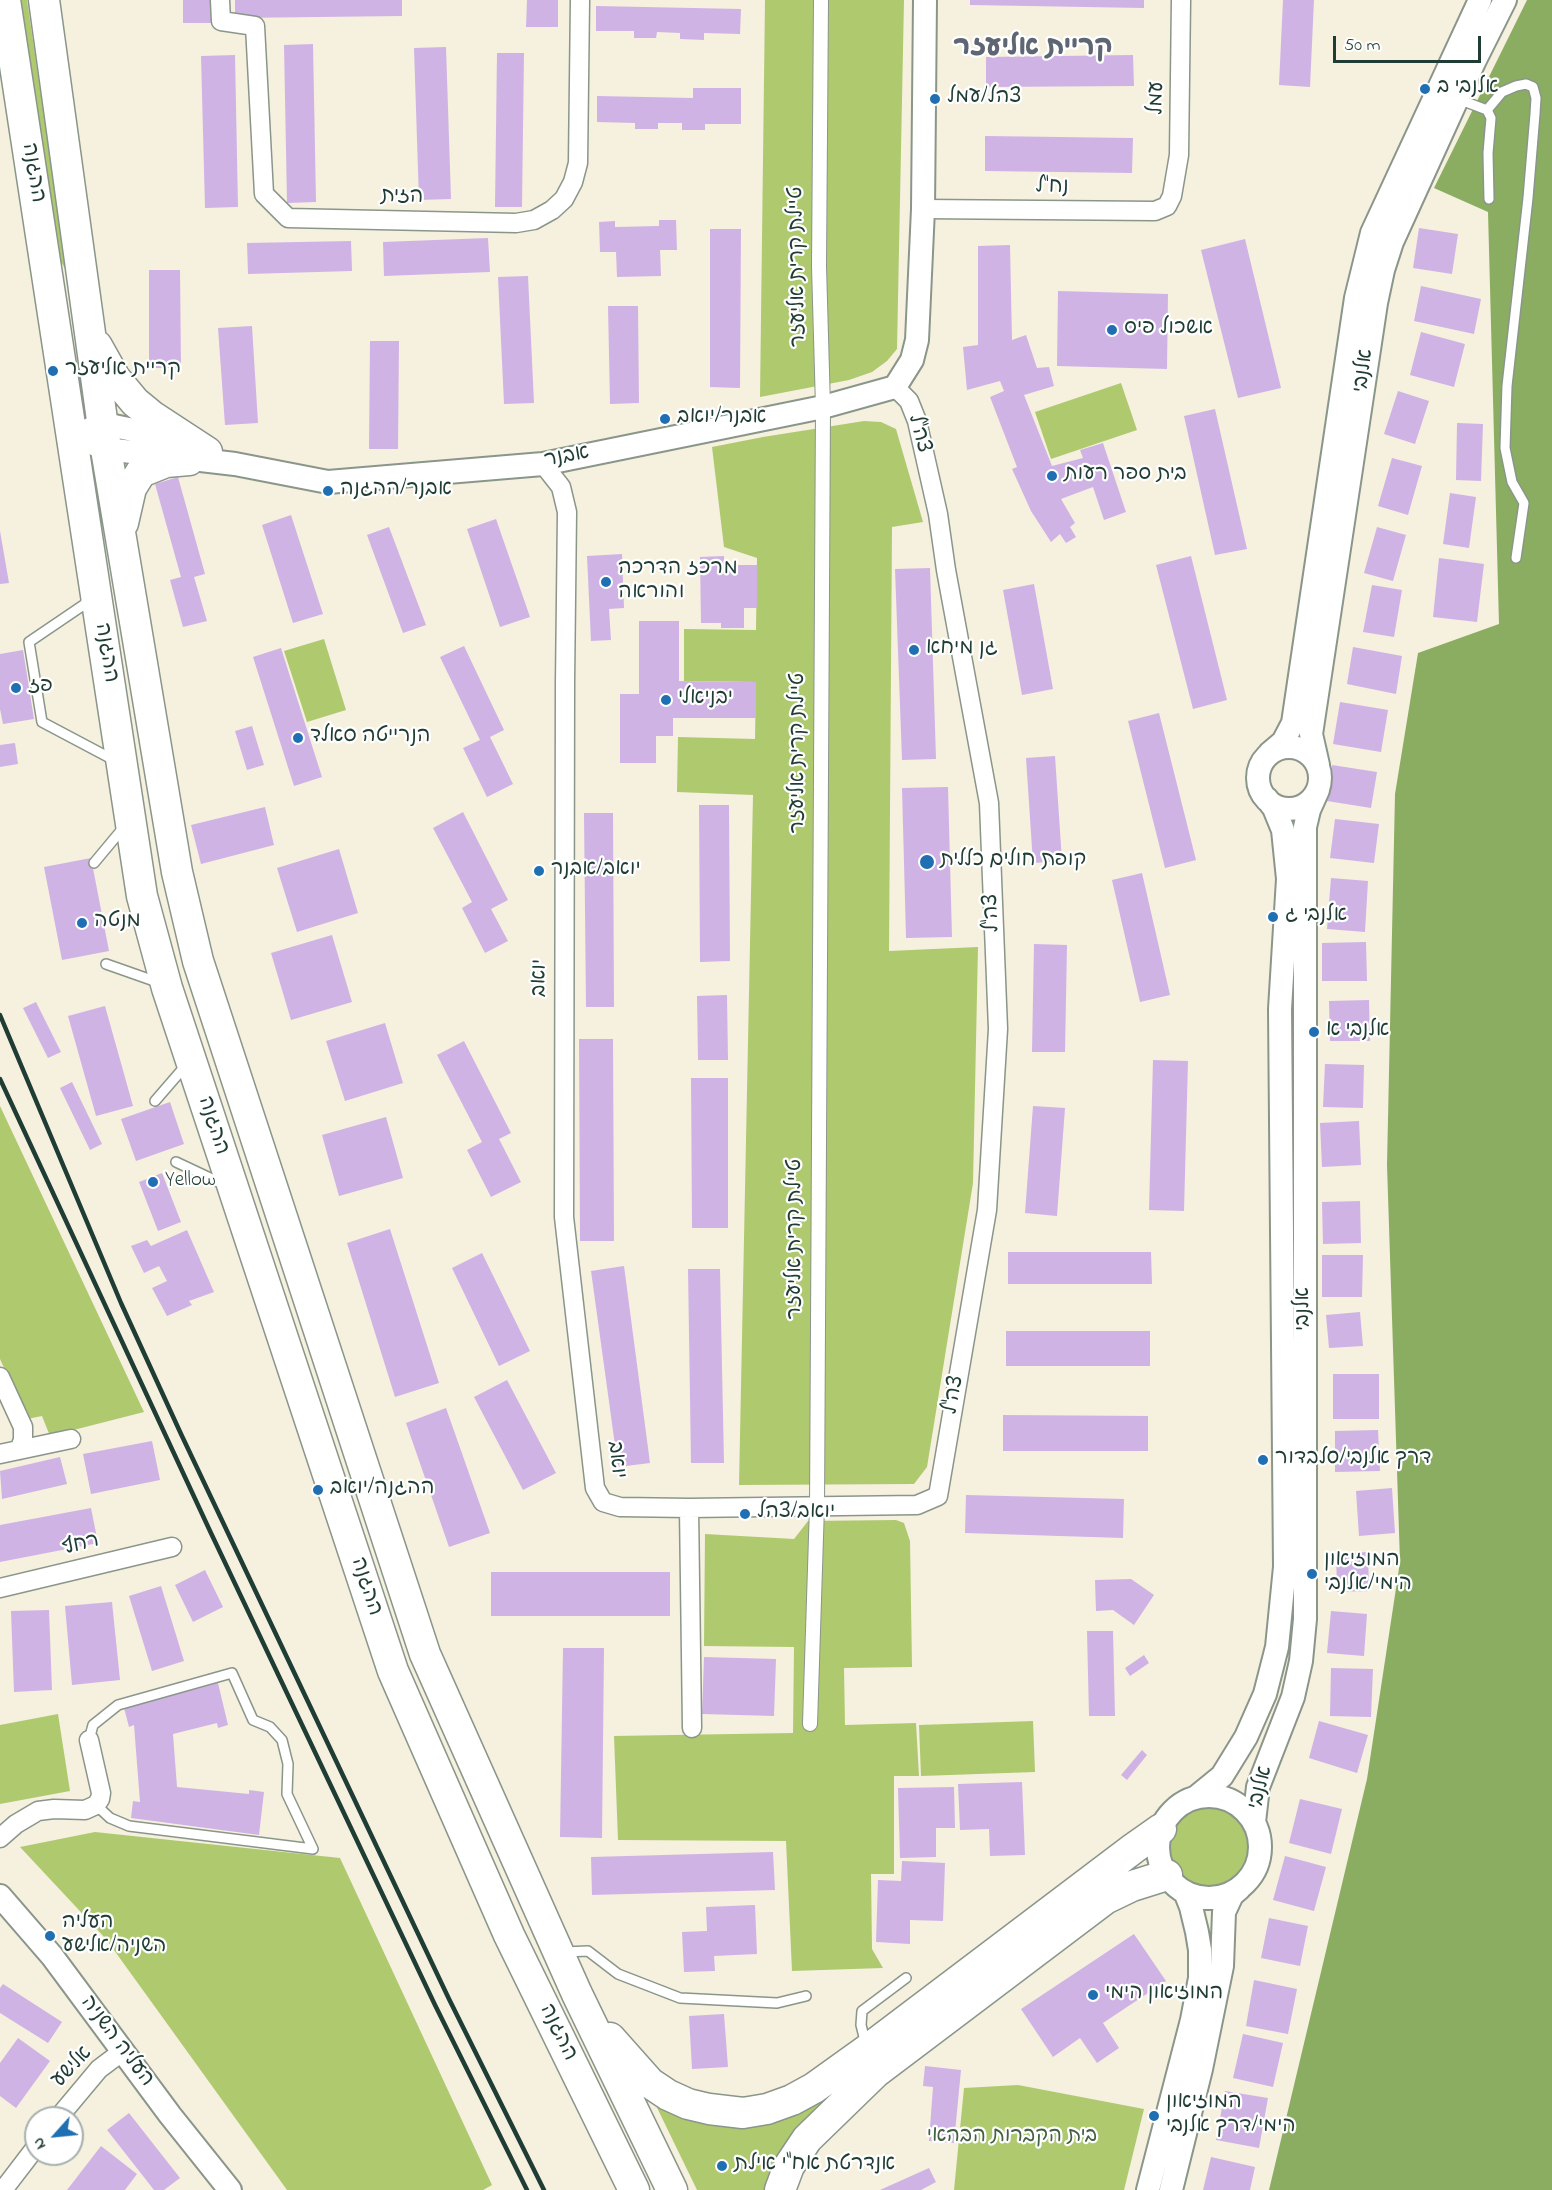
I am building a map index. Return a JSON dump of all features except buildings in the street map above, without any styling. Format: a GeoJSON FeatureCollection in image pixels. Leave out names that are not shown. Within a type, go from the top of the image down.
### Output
{"type":"FeatureCollection","features":[{"type":"Feature","properties":{"kind":"highway","name":"ההגנה"},"geometry":{"type":"LineString","coordinates":[[5,0],[142,896],[167,988],[393,1671],[509,1935],[634,2190]]}},
{"type":"Feature","properties":{"kind":"highway","name":"ההגנה"},"geometry":{"type":"LineString","coordinates":[[44,0],[120,541],[177,872],[198,961],[425,1654],[577,1994],[672,2190]]}},
{"type":"Feature","properties":{"kind":"highway"},"geometry":{"type":"LineString","coordinates":[[87,319],[104,361],[126,392],[198,456]]}},
{"type":"Feature","properties":{"kind":"highway"},"geometry":{"type":"LineString","coordinates":[[120,541],[129,494],[141,472],[166,462],[198,456]]}},
{"type":"Feature","properties":{"kind":"highway"},"geometry":{"type":"LineString","coordinates":[[577,1994],[615,2046],[650,2083],[688,2104],[709,2109],[743,2113],[767,2109],[792,2100],[814,2088],[1161,1829]]}},
{"type":"Feature","properties":{"kind":"highway"},"geometry":{"type":"LineString","coordinates":[[780,2190],[789,2166],[807,2139],[831,2113],[876,2072],[1105,1899],[1132,1886],[1176,1884]]}},
{"type":"Feature","properties":{"kind":"highway"},"geometry":{"type":"LineString","coordinates":[[509,1935],[617,2190]]}},
{"type":"Feature","properties":{"kind":"street","name":"הזית"},"geometry":{"type":"LineString","coordinates":[[220,0],[221,21],[255,26],[264,194],[288,218],[516,223],[534,220],[552,210],[564,199],[576,172],[580,0]]}},
{"type":"Feature","properties":{"kind":"street","name":"טיילת קרית אליעזר"},"geometry":{"type":"LineString","coordinates":[[810,1724],[817,1506],[823,407],[819,266],[821,0]]}},
{"type":"Feature","properties":{"kind":"street"},"geometry":{"type":"LineString","coordinates":[[895,387],[912,360],[917,340],[923,209],[926,0]]}},
{"type":"Feature","properties":{"kind":"street","name":"עמל"},"geometry":{"type":"LineString","coordinates":[[1172,196],[1179,155],[1181,0]]}},
{"type":"Feature","properties":{"kind":"street","name":"אלנבי"},"geometry":{"type":"LineString","coordinates":[[1270,753],[1283,742],[1293,723],[1356,298],[1372,233],[1480,0]]}},
{"type":"Feature","properties":{"kind":"street","name":"אלנבי"},"geometry":{"type":"LineString","coordinates":[[1318,765],[1311,734],[1376,303],[1392,242],[1505,0]]}},
{"type":"Feature","properties":{"kind":"street","name":"נח\"ל"},"geometry":{"type":"LineString","coordinates":[[923,209],[1155,211],[1167,206],[1172,196]]}},
{"type":"Feature","properties":{"kind":"street","name":"אבנר"},"geometry":{"type":"LineString","coordinates":[[72,435],[104,437],[328,482],[543,464],[823,407],[895,387]]}},
{"type":"Feature","properties":{"kind":"street","name":"צה\"ל"},"geometry":{"type":"LineString","coordinates":[[599,1497],[609,1505],[620,1507],[689,1508],[917,1505],[938,1496],[987,1210],[998,1029],[989,803],[946,570],[938,514],[917,421],[909,401],[895,387]]}},
{"type":"Feature","properties":{"kind":"street","name":"יואב"},"geometry":{"type":"LineString","coordinates":[[543,464],[561,486],[567,512],[564,1217],[595,1488],[599,1497]]}},
{"type":"Feature","properties":{"kind":"street"},"geometry":{"type":"LineString","coordinates":[[1297,748],[1312,757],[1318,765],[1320,782],[1318,790],[1304,805],[1285,808],[1275,805],[1262,792],[1260,767],[1270,753],[1278,749],[1297,748]]}},
{"type":"Feature","properties":{"kind":"street","name":"אלנבי"},"geometry":{"type":"LineString","coordinates":[[1254,1822],[1258,1787],[1293,1697],[1301,1661],[1305,1619],[1305,827],[1309,810],[1318,790]]}},
{"type":"Feature","properties":{"kind":"street","name":"אלנבי"},"geometry":{"type":"LineString","coordinates":[[1195,1798],[1222,1776],[1245,1737],[1264,1694],[1277,1647],[1285,1567],[1280,1008],[1288,879],[1282,830],[1274,808],[1267,799]]}},
{"type":"Feature","properties":{"kind":"street"},"geometry":{"type":"LineString","coordinates":[[0,1377],[23,1427],[23,1440],[19,1450]]}},
{"type":"Feature","properties":{"kind":"street"},"geometry":{"type":"LineString","coordinates":[[0,1454],[71,1439]]}},
{"type":"Feature","properties":{"kind":"street"},"geometry":{"type":"LineString","coordinates":[[689,1508],[692,1728]]}},
{"type":"Feature","properties":{"kind":"street","name":"רחף"},"geometry":{"type":"LineString","coordinates":[[0,1588],[172,1547]]}},
{"type":"Feature","properties":{"kind":"street"},"geometry":{"type":"LineString","coordinates":[[0,1838],[16,1824],[38,1811],[85,1810],[96,1805],[101,1793],[88,1740]]}},
{"type":"Feature","properties":{"kind":"street"},"geometry":{"type":"LineString","coordinates":[[1148,2190],[1192,2020],[1200,1978],[1200,1950],[1191,1907],[1161,1864],[1159,1841],[1161,1829],[1169,1815],[1181,1804],[1195,1798],[1212,1796],[1229,1800],[1243,1809],[1254,1822],[1259,1836],[1260,1851],[1254,1872],[1232,1895],[1224,1911],[1222,1966],[1201,2070],[1171,2190]]}},
{"type":"Feature","properties":{"kind":"street"},"geometry":{"type":"LineString","coordinates":[[1176,1884],[1198,1897],[1212,1898],[1239,1889]]}},
{"type":"Feature","properties":{"kind":"street","name":"העליה השניה"},"geometry":{"type":"LineString","coordinates":[[0,1896],[52,1956],[230,2190]]}},
{"type":"Feature","properties":{"kind":"street","name":"אלישע"},"geometry":{"type":"LineString","coordinates":[[68,2106],[99,2069],[123,2051]]}},
{"type":"Feature","properties":{"kind":"street"},"geometry":{"type":"LineString","coordinates":[[3,2190],[24,2163]]}},
{"type":"Feature","properties":{"kind":"lane"},"geometry":{"type":"LineString","coordinates":[[1487,110],[1502,93],[1526,84],[1533,87],[1536,98],[1528,198],[1507,386],[1505,448],[1512,482],[1524,503],[1516,558]]}},
{"type":"Feature","properties":{"kind":"lane"},"geometry":{"type":"LineString","coordinates":[[1457,99],[1487,110],[1491,118],[1488,153],[1489,199]]}},
{"type":"Feature","properties":{"kind":"lane"},"geometry":{"type":"LineString","coordinates":[[94,580],[84,604],[29,642],[42,722],[110,758],[123,772]]}},
{"type":"Feature","properties":{"kind":"lane"},"geometry":{"type":"LineString","coordinates":[[94,863],[121,832],[130,817]]}},
{"type":"Feature","properties":{"kind":"lane"},"geometry":{"type":"LineString","coordinates":[[106,964],[154,980],[167,988]]}},
{"type":"Feature","properties":{"kind":"lane"},"geometry":{"type":"LineString","coordinates":[[155,1101],[190,1060]]}},
{"type":"Feature","properties":{"kind":"lane"},"geometry":{"type":"LineString","coordinates":[[176,1162],[233,1188]]}},
{"type":"Feature","properties":{"kind":"lane"},"geometry":{"type":"LineString","coordinates":[[88,1740],[93,1725],[118,1706],[231,1673],[253,1720],[270,1727],[282,1740],[288,1764],[287,1794],[313,1849],[129,1826],[110,1818],[96,1805]]}},
{"type":"Feature","properties":{"kind":"lane"},"geometry":{"type":"LineString","coordinates":[[559,1953],[582,1950],[588,1952],[618,1974],[680,1998],[777,2003],[806,1996]]}},
{"type":"Feature","properties":{"kind":"lane"},"geometry":{"type":"LineString","coordinates":[[867,2050],[861,2025],[862,2011],[906,1978]]}},
{"type":"Feature","properties":{"kind":"green space"},"geometry":{"type":"Polygon","coordinates":[[[14,0],[27,0],[67,272],[60,260],[14,0]]]}},
{"type":"Feature","properties":{"kind":"green space"},"geometry":{"type":"Polygon","coordinates":[[[765,0],[904,0],[897,349],[887,361],[872,372],[849,380],[760,397],[765,0]]]}},
{"type":"Feature","properties":{"kind":"green space"},"geometry":{"type":"Polygon","coordinates":[[[1527,0],[1552,0],[1552,2190],[1269,2190],[1367,1779],[1400,1562],[1387,1165],[1395,794],[1418,653],[1499,624],[1488,212],[1434,188],[1527,0]]]}},
{"type":"Feature","properties":{"kind":"green space"},"geometry":{"type":"Polygon","coordinates":[[[1121,383],[1137,430],[1051,459],[1035,412],[1121,383]]]}},
{"type":"Feature","properties":{"kind":"green space"},"geometry":{"type":"Polygon","coordinates":[[[864,421],[881,422],[896,429],[923,522],[892,527],[889,951],[978,947],[973,1183],[927,1467],[914,1484],[739,1485],[753,795],[677,792],[678,737],[755,739],[756,682],[684,681],[684,629],[756,630],[757,558],[724,547],[712,447],[864,421]]]}},
{"type":"Feature","properties":{"kind":"green space"},"geometry":{"type":"Polygon","coordinates":[[[324,639],[346,710],[307,722],[284,651],[324,639]]]}},
{"type":"Feature","properties":{"kind":"green space"},"geometry":{"type":"Polygon","coordinates":[[[0,1106],[144,1412],[50,1436],[42,1416],[27,1419],[0,1359],[0,1106]]]}},
{"type":"Feature","properties":{"kind":"green space"},"geometry":{"type":"Polygon","coordinates":[[[896,1520],[904,1523],[910,1541],[912,1667],[844,1668],[845,1725],[916,1723],[919,1776],[894,1776],[894,1874],[871,1874],[872,1949],[883,1968],[792,1971],[786,1841],[618,1840],[614,1736],[793,1733],[794,1647],[704,1646],[705,1534],[794,1539],[808,1521],[896,1520]]]}},
{"type":"Feature","properties":{"kind":"green space"},"geometry":{"type":"Polygon","coordinates":[[[58,1714],[70,1791],[0,1804],[0,1725],[58,1714]]]}},
{"type":"Feature","properties":{"kind":"green space"},"geometry":{"type":"Polygon","coordinates":[[[1033,1721],[1035,1772],[921,1776],[919,1725],[1033,1721]]]}},
{"type":"Feature","properties":{"kind":"green space"},"geometry":{"type":"Polygon","coordinates":[[[1209,1807],[1225,1810],[1238,1819],[1247,1832],[1250,1848],[1247,1864],[1238,1877],[1225,1886],[1209,1889],[1193,1886],[1180,1877],[1171,1864],[1168,1848],[1171,1832],[1180,1819],[1193,1810],[1209,1807]]]}},
{"type":"Feature","properties":{"kind":"green space"},"geometry":{"type":"Polygon","coordinates":[[[95,1832],[340,1858],[492,2185],[483,2190],[287,2190],[106,1939],[20,1847],[95,1832]]]}},
{"type":"Feature","properties":{"kind":"green space","name":"בית הקברות הבהאי"},"geometry":{"type":"Polygon","coordinates":[[[1018,2085],[1144,2109],[1124,2190],[954,2190],[964,2088],[1018,2085]]]}},
{"type":"Feature","properties":{"kind":"green space"},"geometry":{"type":"Polygon","coordinates":[[[647,2087],[673,2107],[817,2094],[825,2109],[770,2190],[697,2190],[647,2087]]]}},
{"type":"Feature","properties":{"kind":"railway"},"geometry":{"type":"LineString","coordinates":[[0,1015],[121,1303],[181,1434],[449,1999],[544,2190]]}},
{"type":"Feature","properties":{"kind":"railway"},"geometry":{"type":"LineString","coordinates":[[0,1079],[210,1531],[435,2005],[527,2190]]}},
{"type":"Feature","properties":{"kind":"place","name":"אלנבי ב"},"geometry":{"type":"Point","coordinates":[1425,89]}},
{"type":"Feature","properties":{"kind":"place","name":"צהל/עמל"},"geometry":{"type":"Point","coordinates":[935,99]}},
{"type":"Feature","properties":{"kind":"place","name":"אשכול פיס"},"geometry":{"type":"Point","coordinates":[1112,330]}},
{"type":"Feature","properties":{"kind":"place","name":"קריית אליעזר"},"geometry":{"type":"Point","coordinates":[53,371]}},
{"type":"Feature","properties":{"kind":"place","name":"אבנר/יואב"},"geometry":{"type":"Point","coordinates":[665,419]}},
{"type":"Feature","properties":{"kind":"place","name":"בית ספר רעות"},"geometry":{"type":"Point","coordinates":[1052,476]}},
{"type":"Feature","properties":{"kind":"place","name":"אבנר/ההגנה"},"geometry":{"type":"Point","coordinates":[328,491]}},
{"type":"Feature","properties":{"kind":"place","name":"מרכז הדרכה והוראה"},"geometry":{"type":"Point","coordinates":[606,582]}},
{"type":"Feature","properties":{"kind":"place","name":"גן מיחא"},"geometry":{"type":"Point","coordinates":[914,650]}},
{"type":"Feature","properties":{"kind":"place","name":"פז"},"geometry":{"type":"Point","coordinates":[16,688]}},
{"type":"Feature","properties":{"kind":"place","name":"יבניאלי"},"geometry":{"type":"Point","coordinates":[666,700]}},
{"type":"Feature","properties":{"kind":"place","name":"הנרייטה סאלד"},"geometry":{"type":"Point","coordinates":[298,738]}},
{"type":"Feature","properties":{"kind":"place","name":"קופת חולים כללית"},"geometry":{"type":"Point","coordinates":[927,862]}},
{"type":"Feature","properties":{"kind":"place","name":"יואב/אבנר"},"geometry":{"type":"Point","coordinates":[539,871]}},
{"type":"Feature","properties":{"kind":"place","name":"אלנבי ג"},"geometry":{"type":"Point","coordinates":[1273,917]}},
{"type":"Feature","properties":{"kind":"place","name":"מנטה"},"geometry":{"type":"Point","coordinates":[82,923]}},
{"type":"Feature","properties":{"kind":"place","name":"אלנבי א"},"geometry":{"type":"Point","coordinates":[1314,1032]}},
{"type":"Feature","properties":{"kind":"place","name":"Yellow"},"geometry":{"type":"Point","coordinates":[153,1182]}},
{"type":"Feature","properties":{"kind":"place","name":"דרך אלנבי/סלבדור"},"geometry":{"type":"Point","coordinates":[1263,1460]}},
{"type":"Feature","properties":{"kind":"place","name":"ההגנה/יואב"},"geometry":{"type":"Point","coordinates":[318,1490]}},
{"type":"Feature","properties":{"kind":"place","name":"יואב/צהל"},"geometry":{"type":"Point","coordinates":[745,1514]}},
{"type":"Feature","properties":{"kind":"place","name":"המוזיאון הימי/אלנבי"},"geometry":{"type":"Point","coordinates":[1312,1574]}},
{"type":"Feature","properties":{"kind":"place","name":"העליה השניה/אלישע"},"geometry":{"type":"Point","coordinates":[50,1936]}},
{"type":"Feature","properties":{"kind":"place","name":"המוזיאון הימי"},"geometry":{"type":"Point","coordinates":[1093,1995]}},
{"type":"Feature","properties":{"kind":"place","name":"המוזיאון הימי/דרך אלנבי"},"geometry":{"type":"Point","coordinates":[1154,2116]}},
{"type":"Feature","properties":{"kind":"place","name":"אנדרטת אח\"י אילת"},"geometry":{"type":"Point","coordinates":[722,2166]}},
{"type":"Feature","properties":{"kind":"district","name":"קריית אליעזר"},"geometry":{"type":"Point","coordinates":[1033,50]}}]}
